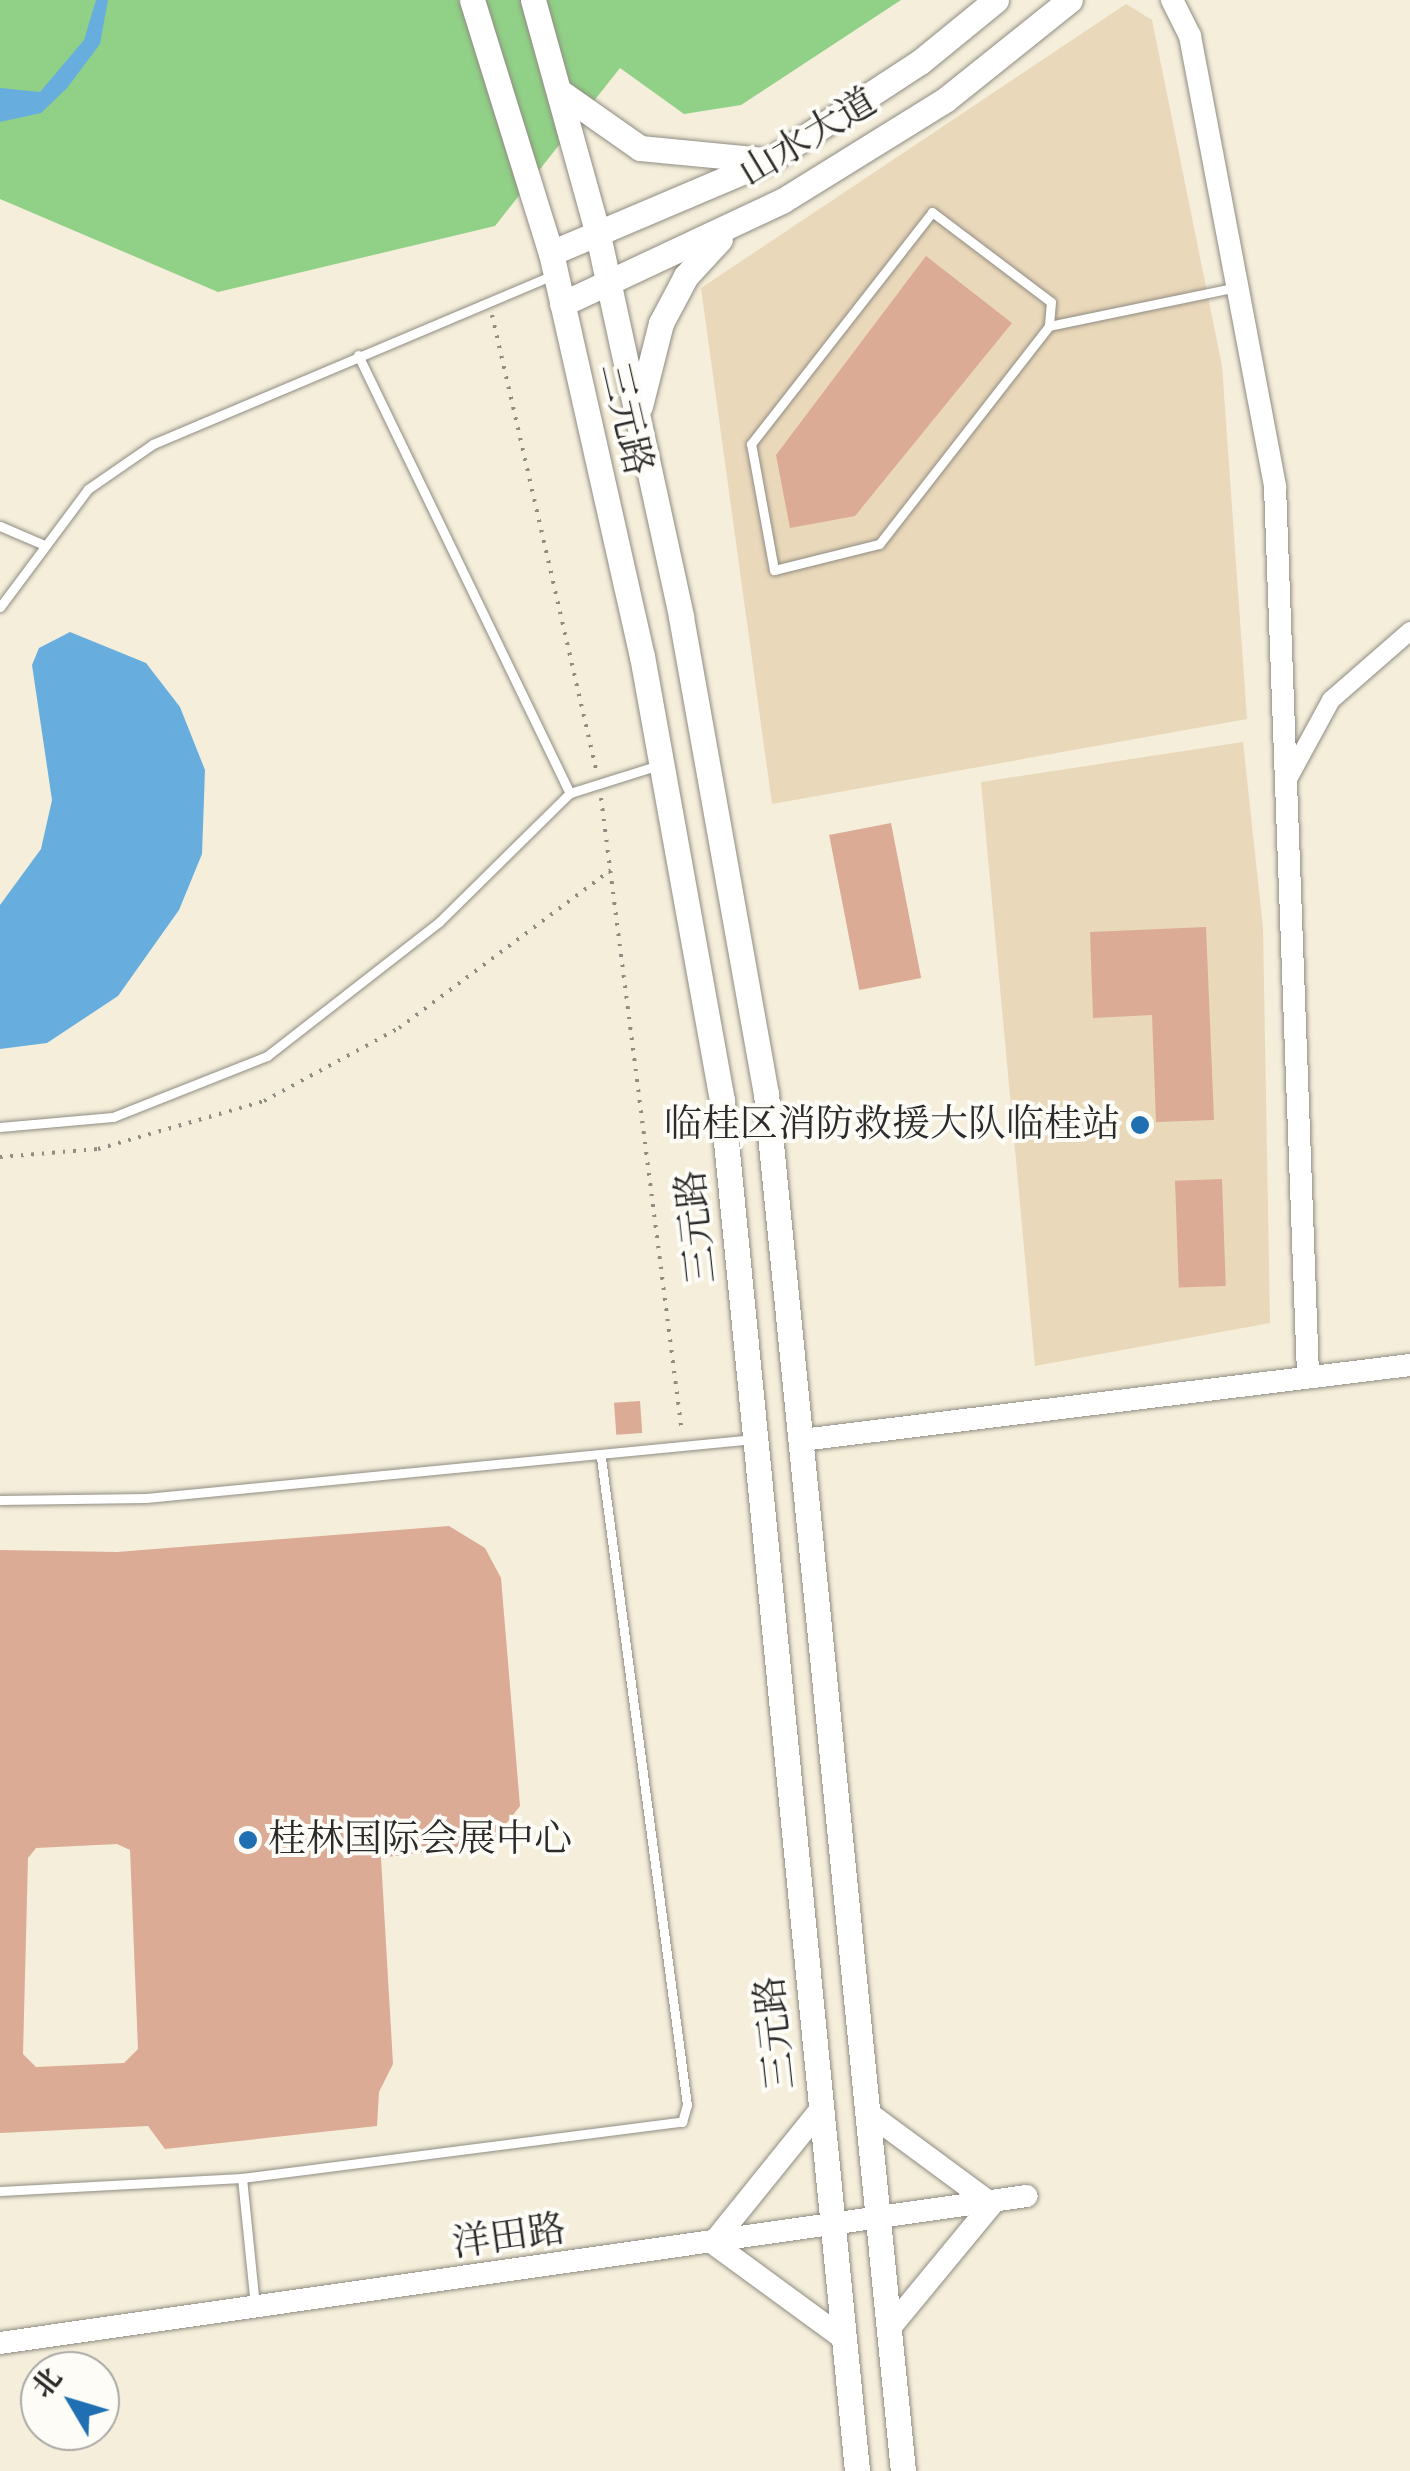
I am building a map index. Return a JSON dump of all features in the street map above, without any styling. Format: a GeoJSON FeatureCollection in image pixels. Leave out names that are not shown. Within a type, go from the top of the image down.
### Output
{"type":"FeatureCollection","features":[{"type":"Feature","properties":{"kind":"main road","name":"三元路"},"geometry":{"type":"LineString","coordinates":[[472,0],[553,263],[661,764],[722,1101],[857,2471]]}},
{"type":"Feature","properties":{"kind":"main road","name":"三元路"},"geometry":{"type":"LineString","coordinates":[[533,0],[563,94],[638,421],[766,1094],[904,2471]]}},
{"type":"Feature","properties":{"kind":"main road","name":"山水大道"},"geometry":{"type":"LineString","coordinates":[[553,263],[598,235],[770,160],[920,62],[996,0]]}},
{"type":"Feature","properties":{"kind":"main road","name":"山水大道"},"geometry":{"type":"LineString","coordinates":[[562,304],[745,219],[945,100],[1070,0]]}},
{"type":"Feature","properties":{"kind":"main road"},"geometry":{"type":"LineString","coordinates":[[563,94],[640,148],[770,160]]}},
{"type":"Feature","properties":{"kind":"main road"},"geometry":{"type":"LineString","coordinates":[[638,421],[646,366],[686,276],[745,219]]}},
{"type":"Feature","properties":{"kind":"street"},"geometry":{"type":"LineString","coordinates":[[1172,0],[1190,36],[1240,286],[1274,487],[1308,1374]]}},
{"type":"Feature","properties":{"kind":"street"},"geometry":{"type":"LineString","coordinates":[[1287,782],[1332,700],[1410,631]]}},
{"type":"Feature","properties":{"kind":"street"},"geometry":{"type":"LineString","coordinates":[[802,1440],[1308,1374],[1410,1365]]}},
{"type":"Feature","properties":{"kind":"street"},"geometry":{"type":"LineString","coordinates":[[822,2110],[714,2243],[844,2339]]}},
{"type":"Feature","properties":{"kind":"street"},"geometry":{"type":"LineString","coordinates":[[868,2112],[992,2204],[889,2329]]}},
{"type":"Feature","properties":{"kind":"street","name":"洋田路"},"geometry":{"type":"LineString","coordinates":[[0,2342],[1028,2196]]}},
{"type":"Feature","properties":{"kind":"lane"},"geometry":{"type":"LineString","coordinates":[[1049,326],[1051,302],[932,212],[751,444],[774,570],[879,544],[1049,326],[1240,286]]}},
{"type":"Feature","properties":{"kind":"lane"},"geometry":{"type":"LineString","coordinates":[[0,607],[42,544],[88,489],[152,444],[489,302],[553,263]]}},
{"type":"Feature","properties":{"kind":"lane"},"geometry":{"type":"LineString","coordinates":[[358,356],[570,793]]}},
{"type":"Feature","properties":{"kind":"lane"},"geometry":{"type":"LineString","coordinates":[[0,526],[42,544]]}},
{"type":"Feature","properties":{"kind":"lane"},"geometry":{"type":"LineString","coordinates":[[0,1127],[57,1126],[151,1107],[267,1056],[438,922],[570,793],[661,764]]}},
{"type":"Feature","properties":{"kind":"lane"},"geometry":{"type":"LineString","coordinates":[[0,1500],[146,1498],[601,1458],[756,1439]]}},
{"type":"Feature","properties":{"kind":"lane"},"geometry":{"type":"LineString","coordinates":[[0,2191],[242,2178],[670,2129],[685,2118],[601,1458]]}},
{"type":"Feature","properties":{"kind":"lane"},"geometry":{"type":"LineString","coordinates":[[242,2178],[255,2308]]}},
{"type":"Feature","properties":{"kind":"path"},"geometry":{"type":"LineString","coordinates":[[489,302],[600,784],[684,1448]]}},
{"type":"Feature","properties":{"kind":"path"},"geometry":{"type":"LineString","coordinates":[[0,1157],[98,1149],[264,1101],[398,1028],[611,870]]}},
{"type":"Feature","properties":{"kind":"shaded area"},"geometry":{"type":"Polygon","coordinates":[[[1126,4],[1152,20],[1222,366],[1247,719],[772,804],[701,288],[1126,4]]]}},
{"type":"Feature","properties":{"kind":"shaded area","name":"临桂区消防救援大队临桂站"},"geometry":{"type":"Polygon","coordinates":[[[1243,742],[1263,928],[1270,1323],[1035,1366],[981,782],[1243,742]]]}},
{"type":"Feature","properties":{"kind":"green space"},"geometry":{"type":"Polygon","coordinates":[[[0,0],[901,0],[741,105],[684,114],[620,68],[495,226],[218,292],[0,199],[0,0]]]}},
{"type":"Feature","properties":{"kind":"water"},"geometry":{"type":"Polygon","coordinates":[[[96,0],[108,0],[100,44],[67,88],[41,113],[0,122],[0,88],[40,92],[84,40],[96,0]]]}},
{"type":"Feature","properties":{"kind":"water"},"geometry":{"type":"Polygon","coordinates":[[[70,632],[146,663],[180,707],[205,770],[202,854],[179,910],[118,996],[47,1043],[0,1049],[0,905],[41,849],[52,800],[32,665],[39,648],[70,632]]]}},
{"type":"Feature","properties":{"kind":"building"},"geometry":{"type":"Polygon","coordinates":[[[926,256],[1012,323],[855,516],[790,528],[776,455],[926,256]]]}},
{"type":"Feature","properties":{"kind":"building"},"geometry":{"type":"Polygon","coordinates":[[[891,823],[921,978],[859,990],[829,835],[891,823]]]}},
{"type":"Feature","properties":{"kind":"building"},"geometry":{"type":"Polygon","coordinates":[[[1206,927],[1214,1120],[1156,1122],[1152,1015],[1093,1018],[1090,932],[1206,927]]]}},
{"type":"Feature","properties":{"kind":"building"},"geometry":{"type":"Polygon","coordinates":[[[1222,1179],[1226,1286],[1179,1288],[1175,1181],[1222,1179]]]}},
{"type":"Feature","properties":{"kind":"building"},"geometry":{"type":"Polygon","coordinates":[[[640,1401],[642,1433],[616,1435],[614,1403],[640,1401]]]}},
{"type":"Feature","properties":{"kind":"building","name":"桂林国际会展中心"},"geometry":{"type":"Polygon","coordinates":[[[449,1526],[485,1548],[501,1578],[520,1806],[492,1842],[381,1858],[393,2064],[379,2092],[377,2126],[165,2149],[148,2126],[0,2133],[0,1550],[117,1552],[449,1526]],[[117,1844],[36,1848],[28,1858],[23,2054],[36,2067],[124,2063],[138,2049],[130,1850],[117,1844]]]}},
{"type":"Feature","properties":{"kind":"place","name":"临桂区消防救援大队临桂站"},"geometry":{"type":"Point","coordinates":[1140,1125]}},
{"type":"Feature","properties":{"kind":"place","name":"桂林国际会展中心"},"geometry":{"type":"Point","coordinates":[248,1840]}}]}
